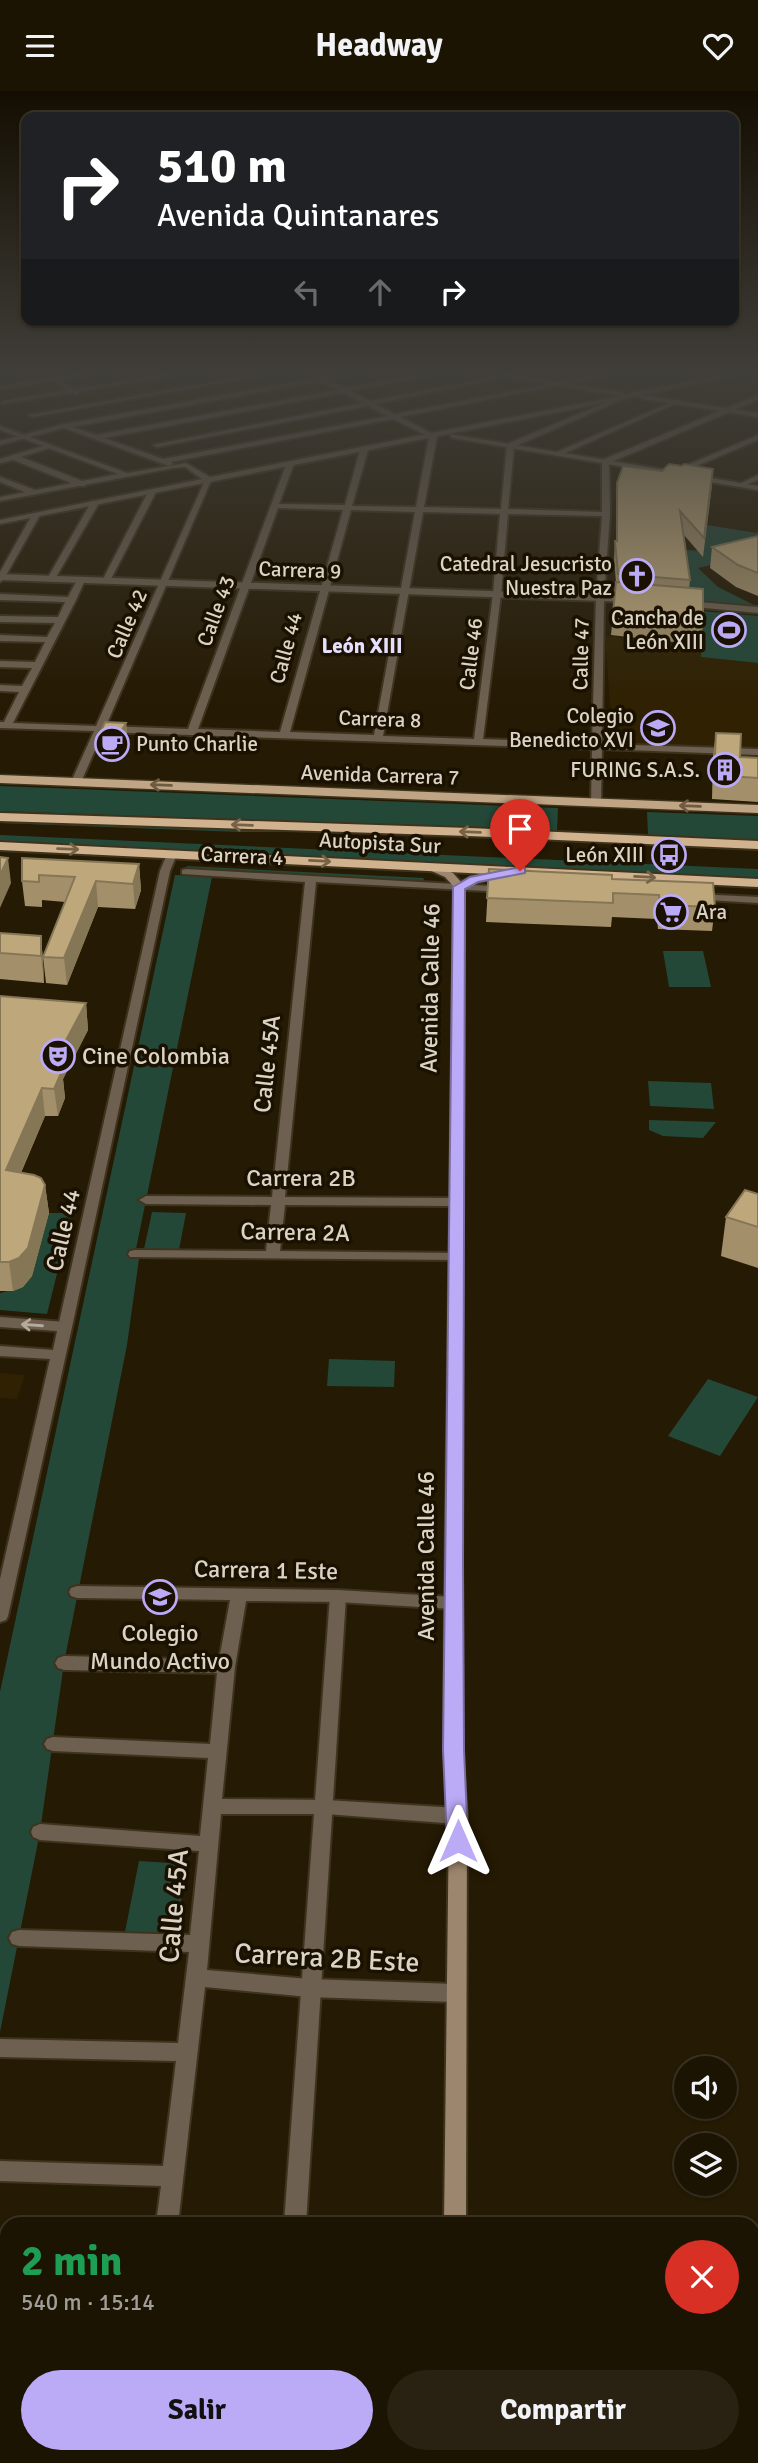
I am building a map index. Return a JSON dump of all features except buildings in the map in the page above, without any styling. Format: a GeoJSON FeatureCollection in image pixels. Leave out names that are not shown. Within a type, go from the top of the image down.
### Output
{"type":"FeatureCollection","features":[{"type":"Feature","properties":{"kind":"highway","name":"Autopista Sur"},"geometry":{"type":"LineString","coordinates":[[0,817],[470,832],[758,845]]}},
{"type":"Feature","properties":{"kind":"highway","name":"Autopista Sur"},"geometry":{"type":"LineString","coordinates":[[0,846],[758,883]]}},
{"type":"Feature","properties":{"kind":"main road","name":"Avenida Carrera 7"},"geometry":{"type":"LineString","coordinates":[[0,779],[758,809]]}},
{"type":"Feature","properties":{"kind":"main road"},"geometry":{"type":"LineString","coordinates":[[431,867],[449,875],[459,887],[475,879],[520,871]]}},
{"type":"Feature","properties":{"kind":"main road","name":"Avenida Calle 46"},"geometry":{"type":"LineString","coordinates":[[455,2217],[458,1816],[453,1750],[453,1603],[459,887]]}},
{"type":"Feature","properties":{"kind":"street"},"geometry":{"type":"LineString","coordinates":[[7,482],[35,493]]}},
{"type":"Feature","properties":{"kind":"street"},"geometry":{"type":"LineString","coordinates":[[76,482],[82,484]]}},
{"type":"Feature","properties":{"kind":"street"},"geometry":{"type":"LineString","coordinates":[[0,499],[93,482]]}},
{"type":"Feature","properties":{"kind":"street"},"geometry":{"type":"LineString","coordinates":[[0,522],[201,482]]}},
{"type":"Feature","properties":{"kind":"street","name":"Calle 42"},"geometry":{"type":"LineString","coordinates":[[76,782],[208,482]]}},
{"type":"Feature","properties":{"kind":"street","name":"Calle 43"},"geometry":{"type":"LineString","coordinates":[[192,732],[284,482]]}},
{"type":"Feature","properties":{"kind":"street","name":"Calle 44"},"geometry":{"type":"LineString","coordinates":[[284,735],[354,482]]}},
{"type":"Feature","properties":{"kind":"street"},"geometry":{"type":"LineString","coordinates":[[378,739],[403,591],[427,482]]}},
{"type":"Feature","properties":{"kind":"street","name":"Calle 46"},"geometry":{"type":"LineString","coordinates":[[478,742],[507,482]]}},
{"type":"Feature","properties":{"kind":"street","name":"Calle 47"},"geometry":{"type":"LineString","coordinates":[[596,803],[600,597],[606,482]]}},
{"type":"Feature","properties":{"kind":"street"},"geometry":{"type":"LineString","coordinates":[[722,482],[758,488]]}},
{"type":"Feature","properties":{"kind":"street"},"geometry":{"type":"LineString","coordinates":[[741,485],[748,482]]}},
{"type":"Feature","properties":{"kind":"street"},"geometry":{"type":"LineString","coordinates":[[106,581],[152,492]]}},
{"type":"Feature","properties":{"kind":"street"},"geometry":{"type":"LineString","coordinates":[[51,579],[95,503]]}},
{"type":"Feature","properties":{"kind":"street"},"geometry":{"type":"LineString","coordinates":[[275,506],[606,515]]}},
{"type":"Feature","properties":{"kind":"street"},"geometry":{"type":"LineString","coordinates":[[0,578],[36,515]]}},
{"type":"Feature","properties":{"kind":"street","name":"Carrera 9"},"geometry":{"type":"LineString","coordinates":[[0,578],[642,600]]}},
{"type":"Feature","properties":{"kind":"street"},"geometry":{"type":"LineString","coordinates":[[4,725],[26,689],[81,580]]}},
{"type":"Feature","properties":{"kind":"street"},"geometry":{"type":"LineString","coordinates":[[0,597],[72,600]]}},
{"type":"Feature","properties":{"kind":"street"},"geometry":{"type":"LineString","coordinates":[[680,603],[758,610]]}},
{"type":"Feature","properties":{"kind":"street"},"geometry":{"type":"LineString","coordinates":[[0,618],[62,620]]}},
{"type":"Feature","properties":{"kind":"street"},"geometry":{"type":"LineString","coordinates":[[0,638],[51,640]]}},
{"type":"Feature","properties":{"kind":"street"},"geometry":{"type":"LineString","coordinates":[[0,664],[37,665]]}},
{"type":"Feature","properties":{"kind":"street"},"geometry":{"type":"LineString","coordinates":[[0,688],[26,689]]}},
{"type":"Feature","properties":{"kind":"street","name":"Carrera 8"},"geometry":{"type":"LineString","coordinates":[[4,725],[758,752]]}},
{"type":"Feature","properties":{"kind":"street","name":"Calle 44"},"geometry":{"type":"LineString","coordinates":[[0,1616],[165,871],[172,854]]}},
{"type":"Feature","properties":{"kind":"street","name":"Carrera 4"},"geometry":{"type":"LineString","coordinates":[[186,872],[522,890]]}},
{"type":"Feature","properties":{"kind":"street","name":"Calle 45A"},"geometry":{"type":"LineString","coordinates":[[272,1254],[311,880]]}},
{"type":"Feature","properties":{"kind":"street"},"geometry":{"type":"LineString","coordinates":[[689,897],[758,900]]}},
{"type":"Feature","properties":{"kind":"street","name":"Carrera 2B"},"geometry":{"type":"LineString","coordinates":[[146,1200],[455,1202]]}},
{"type":"Feature","properties":{"kind":"street","name":"Carrera 2A"},"geometry":{"type":"LineString","coordinates":[[135,1254],[455,1257]]}},
{"type":"Feature","properties":{"kind":"street"},"geometry":{"type":"LineString","coordinates":[[0,1322],[65,1327]]}},
{"type":"Feature","properties":{"kind":"street"},"geometry":{"type":"LineString","coordinates":[[0,1351],[58,1355]]}},
{"type":"Feature","properties":{"kind":"street","name":"Carrera 1 Este"},"geometry":{"type":"LineString","coordinates":[[77,1592],[338,1596],[453,1603]]}},
{"type":"Feature","properties":{"kind":"street","name":"Calle 45A"},"geometry":{"type":"LineString","coordinates":[[168,2217],[196,1978],[226,1667],[239,1594]]}},
{"type":"Feature","properties":{"kind":"street"},"geometry":{"type":"LineString","coordinates":[[295,2217],[309,1988],[326,1807],[338,1596]]}},
{"type":"Feature","properties":{"kind":"street"},"geometry":{"type":"LineString","coordinates":[[64,1663],[226,1667]]}},
{"type":"Feature","properties":{"kind":"street"},"geometry":{"type":"LineString","coordinates":[[53,1744],[218,1751]]}},
{"type":"Feature","properties":{"kind":"street"},"geometry":{"type":"LineString","coordinates":[[211,1806],[326,1807],[458,1816]]}},
{"type":"Feature","properties":{"kind":"street"},"geometry":{"type":"LineString","coordinates":[[40,1832],[208,1844]]}},
{"type":"Feature","properties":{"kind":"street"},"geometry":{"type":"LineString","coordinates":[[19,1938],[199,1944]]}},
{"type":"Feature","properties":{"kind":"street","name":"Carrera 2B Este"},"geometry":{"type":"LineString","coordinates":[[196,1978],[309,1988],[455,1993]]}},
{"type":"Feature","properties":{"kind":"street"},"geometry":{"type":"LineString","coordinates":[[0,2048],[186,2052]]}},
{"type":"Feature","properties":{"kind":"street"},"geometry":{"type":"LineString","coordinates":[[0,2171],[172,2176]]}},
{"type":"Feature","properties":{"kind":"shaded area"},"geometry":{"type":"Polygon","coordinates":[[[605,636],[701,645],[702,657],[758,663],[758,749],[613,743],[605,636]]]}},
{"type":"Feature","properties":{"kind":"shaded area"},"geometry":{"type":"Polygon","coordinates":[[[0,1373],[25,1375],[17,1399],[0,1398],[0,1373]]]}},
{"type":"Feature","properties":{"kind":"green space"},"geometry":{"type":"Polygon","coordinates":[[[707,525],[757,533],[758,530],[758,554],[698,568],[718,587],[758,607],[687,600],[685,550],[703,551],[707,525]]]}},
{"type":"Feature","properties":{"kind":"green space","name":"Cancha de León XIII"},"geometry":{"type":"Polygon","coordinates":[[[701,611],[758,616],[758,663],[701,657],[701,611]]]}},
{"type":"Feature","properties":{"kind":"green space"},"geometry":{"type":"Polygon","coordinates":[[[0,786],[558,808],[557,831],[0,811],[0,786]]]}},
{"type":"Feature","properties":{"kind":"green space"},"geometry":{"type":"Polygon","coordinates":[[[647,812],[758,816],[758,840],[648,835],[647,812]]]}},
{"type":"Feature","properties":{"kind":"green space"},"geometry":{"type":"Polygon","coordinates":[[[0,820],[337,832],[240,832],[0,823],[0,820]]]}},
{"type":"Feature","properties":{"kind":"green space"},"geometry":{"type":"Polygon","coordinates":[[[0,835],[758,869],[758,879],[0,841],[0,835]]]}},
{"type":"Feature","properties":{"kind":"green space"},"geometry":{"type":"Polygon","coordinates":[[[187,866],[424,878],[423,882],[185,870],[187,866]]]}},
{"type":"Feature","properties":{"kind":"green space"},"geometry":{"type":"Polygon","coordinates":[[[175,875],[212,877],[135,1254],[139,1259],[127,1345],[64,1663],[40,1832],[0,2032],[0,1692],[175,875]]]}},
{"type":"Feature","properties":{"kind":"green space"},"geometry":{"type":"Polygon","coordinates":[[[663,951],[703,951],[711,987],[669,987],[663,951]]]}},
{"type":"Feature","properties":{"kind":"green space"},"geometry":{"type":"Polygon","coordinates":[[[648,1081],[711,1083],[714,1109],[650,1106],[648,1081]]]}},
{"type":"Feature","properties":{"kind":"green space"},"geometry":{"type":"Polygon","coordinates":[[[649,1120],[716,1122],[703,1138],[663,1136],[649,1130],[649,1120]]]}},
{"type":"Feature","properties":{"kind":"green space"},"geometry":{"type":"Polygon","coordinates":[[[152,1212],[186,1213],[179,1250],[144,1249],[152,1212]]]}},
{"type":"Feature","properties":{"kind":"green space"},"geometry":{"type":"Polygon","coordinates":[[[49,1213],[72,1213],[47,1314],[0,1310],[0,1293],[23,1287],[32,1276],[49,1213]]]}},
{"type":"Feature","properties":{"kind":"green space"},"geometry":{"type":"Polygon","coordinates":[[[329,1359],[395,1361],[394,1387],[327,1386],[329,1359]]]}},
{"type":"Feature","properties":{"kind":"green space"},"geometry":{"type":"Polygon","coordinates":[[[708,1379],[758,1397],[720,1456],[668,1436],[708,1379]]]}},
{"type":"Feature","properties":{"kind":"green space"},"geometry":{"type":"Polygon","coordinates":[[[139,1861],[187,1864],[174,1945],[123,1942],[139,1861]]]}},
{"type":"Feature","properties":{"kind":"place","name":"Catedral Jesucristo Nuestra Paz"},"geometry":{"type":"Point","coordinates":[637,576]}},
{"type":"Feature","properties":{"kind":"place","name":"Cancha de León XIII"},"geometry":{"type":"Point","coordinates":[729,630]}},
{"type":"Feature","properties":{"kind":"place","name":"Colegio Benedicto XVI"},"geometry":{"type":"Point","coordinates":[658,728]}},
{"type":"Feature","properties":{"kind":"place","name":"Punto Charlie"},"geometry":{"type":"Point","coordinates":[112,744]}},
{"type":"Feature","properties":{"kind":"place","name":"FURING S.A.S."},"geometry":{"type":"Point","coordinates":[725,770]}},
{"type":"Feature","properties":{"kind":"place","name":"León XIII"},"geometry":{"type":"Point","coordinates":[669,855]}},
{"type":"Feature","properties":{"kind":"place","name":"Ara"},"geometry":{"type":"Point","coordinates":[671,912]}},
{"type":"Feature","properties":{"kind":"place","name":"Cine Colombia"},"geometry":{"type":"Point","coordinates":[58,1056]}},
{"type":"Feature","properties":{"kind":"place","name":"Colegio Mundo Activo"},"geometry":{"type":"Point","coordinates":[160,1597]}},
{"type":"Feature","properties":{"kind":"district","name":"León XIII"},"geometry":{"type":"Point","coordinates":[362,646]}},
{"type":"Feature","properties":{"kind":"route"},"geometry":{"type":"LineString","coordinates":[[458,1841],[453,1750],[453,1564],[459,887],[475,879],[520,871]]}}]}
